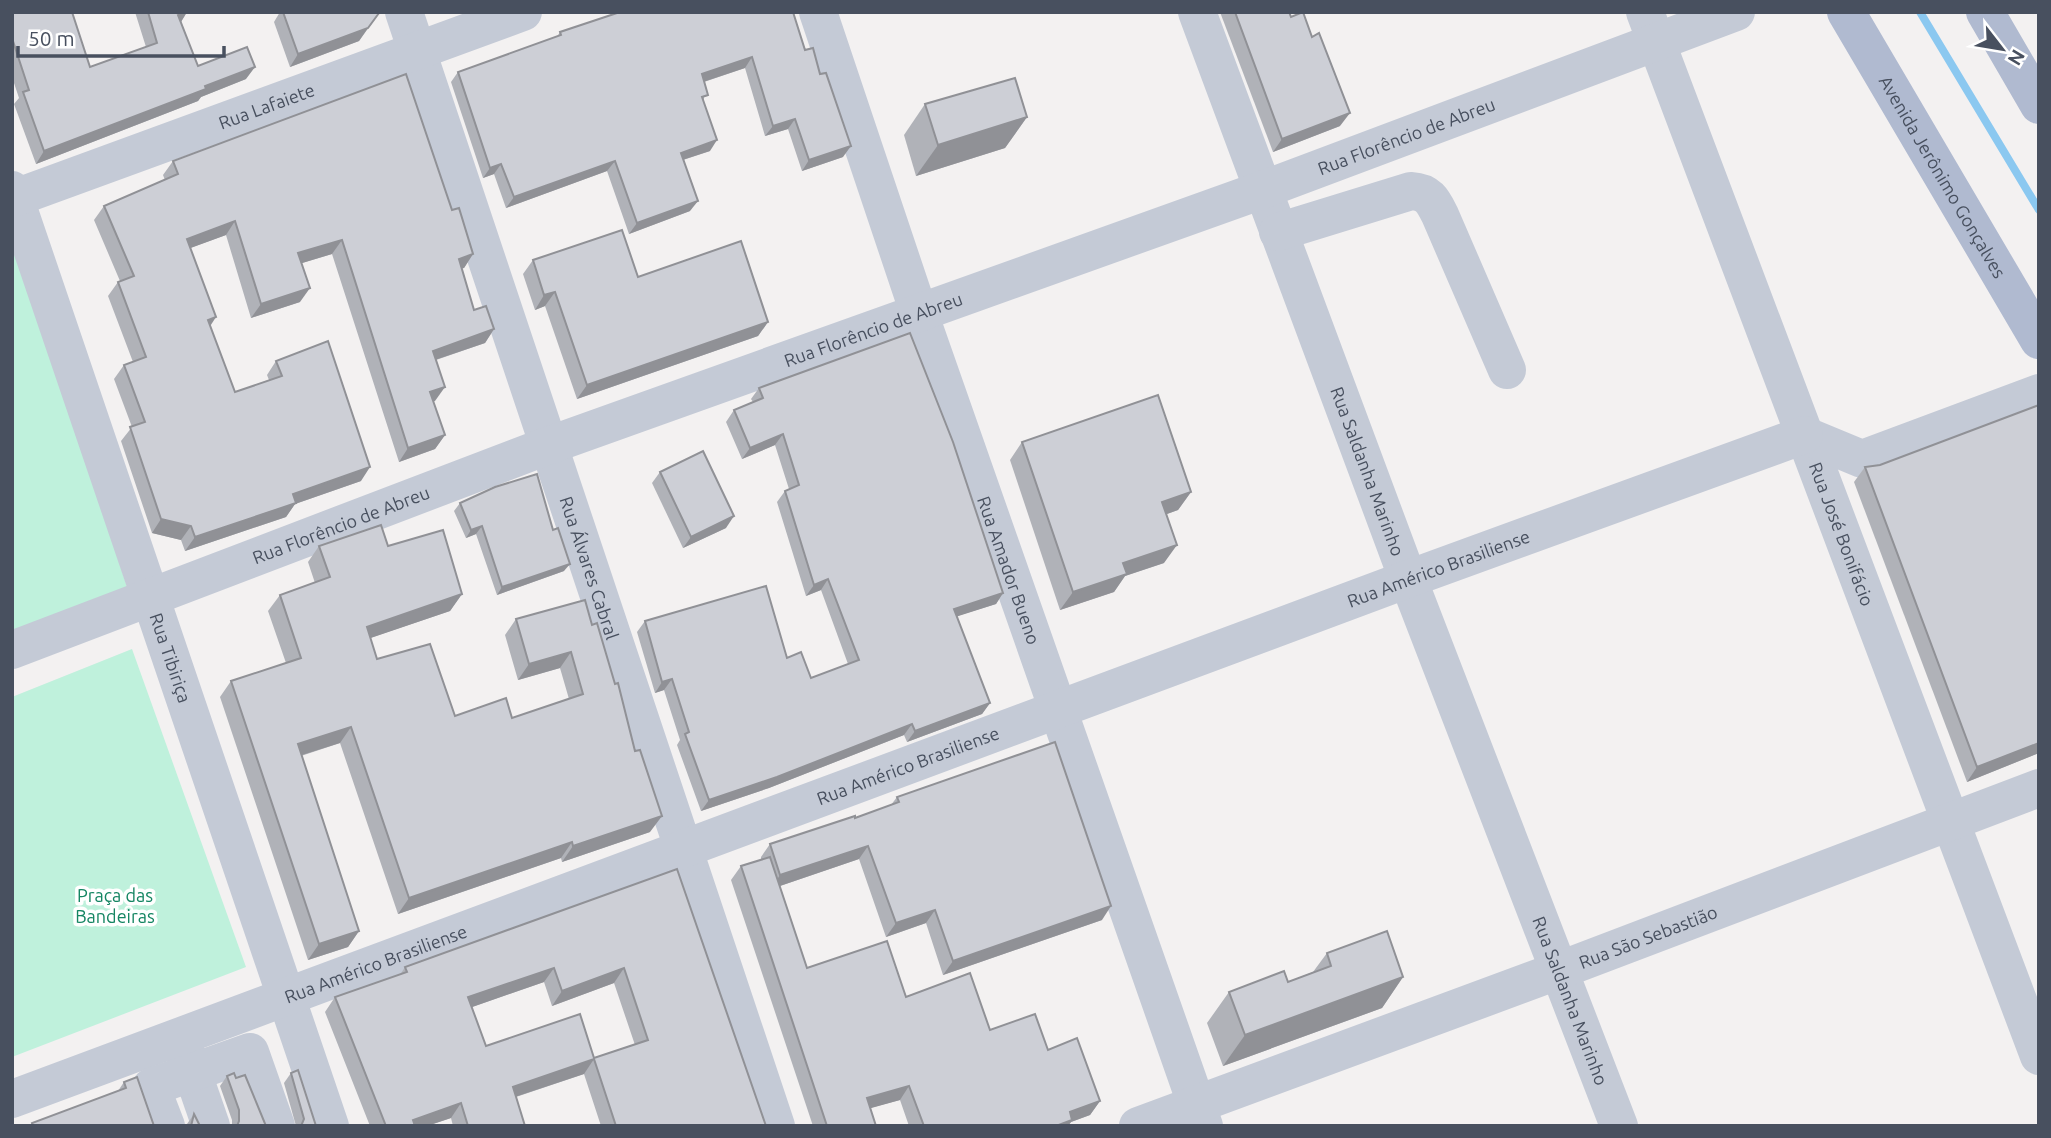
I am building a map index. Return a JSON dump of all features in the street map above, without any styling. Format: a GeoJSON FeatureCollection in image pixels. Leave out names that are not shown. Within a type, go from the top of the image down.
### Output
{"type":"FeatureCollection","features":[{"type":"Feature","properties":{"kind":"main road","name":"Avenida Jerônimo Gonçalves"},"geometry":{"type":"LineString","coordinates":[[1846,12],[2039,340]]}},
{"type":"Feature","properties":{"kind":"main road"},"geometry":{"type":"LineString","coordinates":[[1985,12],[2039,105]]}},
{"type":"Feature","properties":{"kind":"street","name":"Rua Álvares Cabral"},"geometry":{"type":"LineString","coordinates":[[404,12],[776,1126]]}},
{"type":"Feature","properties":{"kind":"street","name":"Rua Lafaiete"},"geometry":{"type":"LineString","coordinates":[[13,196],[523,12]]}},
{"type":"Feature","properties":{"kind":"street","name":"Rua Amador Bueno"},"geometry":{"type":"LineString","coordinates":[[818,12],[919,313],[1060,709],[1200,1115]]}},
{"type":"Feature","properties":{"kind":"street","name":"Rua Saldanha Marinho"},"geometry":{"type":"LineString","coordinates":[[1197,12],[1408,579],[1619,1126]]}},
{"type":"Feature","properties":{"kind":"street","name":"Rua Florêncio de Abreu"},"geometry":{"type":"LineString","coordinates":[[12,650],[547,446],[1262,190],[1650,26],[1725,14]]}},
{"type":"Feature","properties":{"kind":"street","name":"Rua José Bonifácio"},"geometry":{"type":"LineString","coordinates":[[1650,26],[1947,820],[2039,1056]]}},
{"type":"Feature","properties":{"kind":"street"},"geometry":{"type":"LineString","coordinates":[[1278,232],[1411,191],[1422,191],[1430,197],[1440,215],[1507,370]]}},
{"type":"Feature","properties":{"kind":"street","name":"Rua Tibiriça"},"geometry":{"type":"LineString","coordinates":[[13,196],[286,996],[306,1122]]}},
{"type":"Feature","properties":{"kind":"street"},"geometry":{"type":"LineString","coordinates":[[1804,435],[1862,459],[2039,393]]}},
{"type":"Feature","properties":{"kind":"street","name":"Rua Américo Brasiliense"},"geometry":{"type":"LineString","coordinates":[[12,1099],[1408,579],[1804,435]]}},
{"type":"Feature","properties":{"kind":"street","name":"Rua São Sebastião"},"geometry":{"type":"LineString","coordinates":[[1138,1126],[1200,1115],[1560,970],[1947,820],[2039,788]]}},
{"type":"Feature","properties":{"kind":"street"},"geometry":{"type":"LineString","coordinates":[[180,1036],[211,1126]]}},
{"type":"Feature","properties":{"kind":"street"},"geometry":{"type":"LineString","coordinates":[[166,1126],[152,1087],[250,1052],[306,1122]]}},
{"type":"Feature","properties":{"kind":"green space"},"geometry":{"type":"Polygon","coordinates":[[[12,231],[129,593],[12,639],[12,231]]]}},
{"type":"Feature","properties":{"kind":"green space","name":"Praça das Bandeiras"},"geometry":{"type":"Polygon","coordinates":[[[132,649],[246,967],[12,1057],[12,697],[132,649]]]}},
{"type":"Feature","properties":{"kind":"building"},"geometry":{"type":"Polygon","coordinates":[[[12,12],[72,12],[90,67],[157,43],[148,12],[187,12],[178,15],[198,66],[247,47],[255,67],[205,86],[206,89],[44,151],[23,92],[29,90],[12,38],[12,12]]]}},
{"type":"Feature","properties":{"kind":"building"},"geometry":{"type":"Polygon","coordinates":[[[283,12],[379,13],[368,28],[298,54],[283,12]]]}},
{"type":"Feature","properties":{"kind":"building"},"geometry":{"type":"Polygon","coordinates":[[[620,12],[793,12],[805,50],[813,48],[820,74],[826,73],[851,146],[809,160],[795,119],[773,126],[752,57],[702,74],[708,95],[702,97],[717,140],[681,153],[698,201],[637,223],[615,161],[514,197],[501,164],[490,168],[458,72],[620,12]]]}},
{"type":"Feature","properties":{"kind":"building"},"geometry":{"type":"Polygon","coordinates":[[[1235,12],[1289,12],[1291,17],[1303,12],[1312,37],[1319,33],[1350,113],[1282,139],[1235,12]]]}},
{"type":"Feature","properties":{"kind":"building"},"geometry":{"type":"Polygon","coordinates":[[[406,74],[452,210],[459,208],[473,254],[459,259],[474,310],[486,306],[494,329],[433,351],[445,387],[430,392],[445,435],[408,448],[342,240],[298,253],[310,288],[261,304],[235,221],[187,239],[216,317],[208,320],[235,392],[282,376],[276,361],[328,341],[370,467],[293,494],[296,503],[195,537],[191,526],[161,519],[130,427],[145,422],[124,365],[146,357],[118,282],[134,276],[104,206],[178,174],[173,161],[406,74]]]}},
{"type":"Feature","properties":{"kind":"building"},"geometry":{"type":"Polygon","coordinates":[[[1015,78],[1027,117],[938,145],[925,104],[1015,78]]]}},
{"type":"Feature","properties":{"kind":"building"},"geometry":{"type":"Polygon","coordinates":[[[622,230],[638,277],[741,241],[768,322],[587,385],[555,292],[544,295],[533,260],[622,230]]]}},
{"type":"Feature","properties":{"kind":"building"},"geometry":{"type":"Polygon","coordinates":[[[910,333],[953,442],[1003,593],[954,609],[990,703],[915,731],[912,724],[777,777],[709,800],[685,734],[689,732],[672,679],[662,682],[645,621],[766,586],[787,658],[801,652],[811,678],[859,660],[828,579],[814,585],[785,491],[799,485],[783,434],[750,448],[734,410],[763,398],[759,388],[910,333]]]}},
{"type":"Feature","properties":{"kind":"building"},"geometry":{"type":"Polygon","coordinates":[[[1158,395],[1191,492],[1162,502],[1177,545],[1123,563],[1127,574],[1073,592],[1022,442],[1158,395]]]}},
{"type":"Feature","properties":{"kind":"building"},"geometry":{"type":"Polygon","coordinates":[[[2039,405],[2039,743],[1977,767],[1865,467],[1880,465],[2039,405]]]}},
{"type":"Feature","properties":{"kind":"building"},"geometry":{"type":"Polygon","coordinates":[[[703,451],[734,516],[691,537],[660,472],[703,451]]]}},
{"type":"Feature","properties":{"kind":"building"},"geometry":{"type":"Polygon","coordinates":[[[537,474],[553,530],[558,528],[570,564],[502,587],[482,526],[471,530],[460,503],[495,487],[537,474]]]}},
{"type":"Feature","properties":{"kind":"building"},"geometry":{"type":"Polygon","coordinates":[[[381,525],[388,546],[443,530],[462,594],[367,627],[377,659],[430,644],[455,716],[506,698],[512,718],[583,694],[571,652],[529,664],[516,619],[585,600],[592,625],[597,623],[615,684],[618,683],[635,751],[640,750],[662,816],[573,846],[572,842],[409,898],[351,727],[298,744],[359,931],[319,944],[231,681],[301,658],[280,595],[330,577],[319,546],[381,525]]]}},
{"type":"Feature","properties":{"kind":"building"},"geometry":{"type":"Polygon","coordinates":[[[1055,742],[1111,906],[953,961],[935,910],[896,923],[868,846],[780,875],[770,844],[855,818],[899,802],[897,797],[1055,742]]]}},
{"type":"Feature","properties":{"kind":"building"},"geometry":{"type":"Polygon","coordinates":[[[770,857],[807,968],[887,941],[906,997],[970,973],[990,1030],[1035,1014],[1048,1050],[1077,1038],[1100,1101],[1070,1112],[1072,1120],[1056,1126],[924,1126],[909,1086],[867,1098],[876,1126],[827,1126],[741,866],[770,857]]]}},
{"type":"Feature","properties":{"kind":"building"},"geometry":{"type":"Polygon","coordinates":[[[677,869],[766,1126],[616,1126],[594,1059],[513,1087],[525,1126],[468,1126],[461,1103],[413,1120],[415,1126],[386,1126],[335,997],[407,972],[405,967],[677,869]],[[554,968],[468,997],[486,1046],[580,1014],[594,1058],[648,1040],[624,968],[562,991],[554,968]]]}},
{"type":"Feature","properties":{"kind":"building"},"geometry":{"type":"Polygon","coordinates":[[[1387,931],[1403,977],[1245,1035],[1229,992],[1284,971],[1288,982],[1331,966],[1327,953],[1387,931]]]}},
{"type":"Feature","properties":{"kind":"building"},"geometry":{"type":"Polygon","coordinates":[[[298,1070],[316,1126],[301,1126],[304,1119],[291,1073],[298,1070]]]}},
{"type":"Feature","properties":{"kind":"building"},"geometry":{"type":"Polygon","coordinates":[[[234,1073],[236,1078],[245,1075],[266,1126],[237,1126],[239,1110],[227,1076],[234,1073]]]}},
{"type":"Feature","properties":{"kind":"building"},"geometry":{"type":"Polygon","coordinates":[[[137,1077],[154,1126],[33,1126],[32,1123],[126,1088],[124,1082],[137,1077]]]}},
{"type":"Feature","properties":{"kind":"building"},"geometry":{"type":"Polygon","coordinates":[[[194,1114],[200,1126],[191,1126],[194,1114]]]}},
{"type":"Feature","properties":{"kind":"waterway"},"geometry":{"type":"LineString","coordinates":[[1920,12],[2039,210]]}}]}
